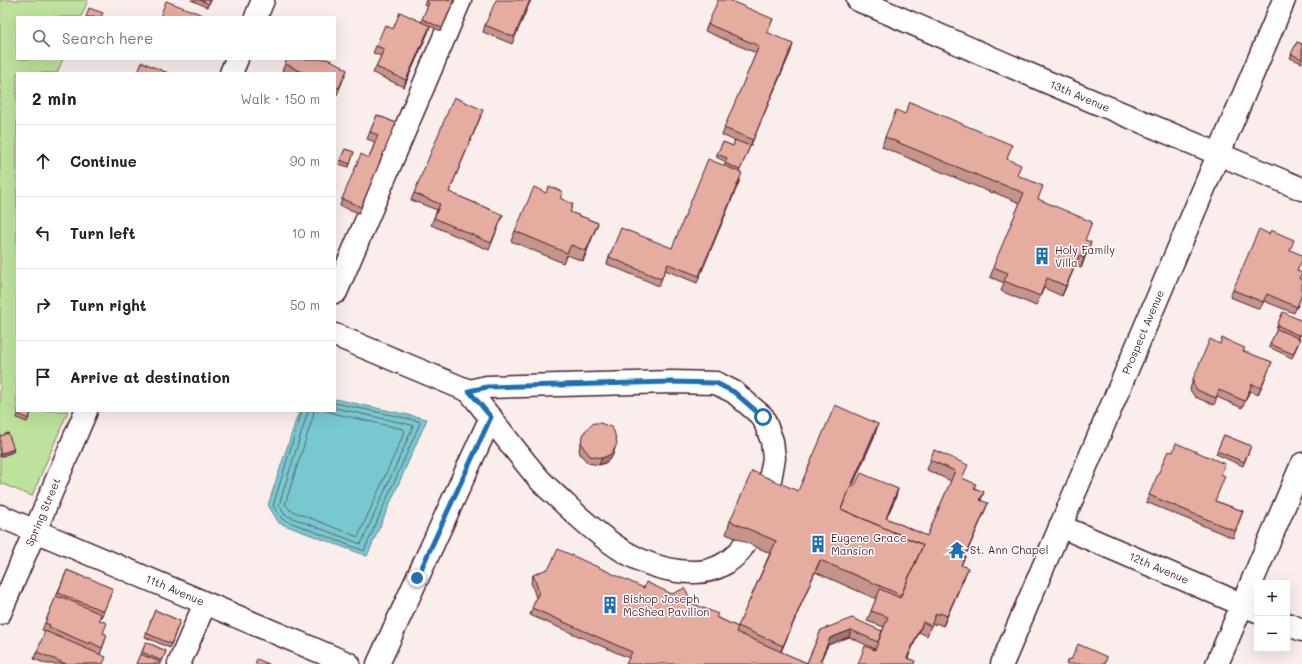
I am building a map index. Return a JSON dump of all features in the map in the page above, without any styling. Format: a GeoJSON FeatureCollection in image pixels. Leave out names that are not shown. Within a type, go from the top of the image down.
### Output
{"type":"FeatureCollection","features":[{"type":"Feature","properties":{"kind":"street"},"geometry":{"type":"LineString","coordinates":[[256,16],[263,0]]}},
{"type":"Feature","properties":{"kind":"street"},"geometry":{"type":"LineString","coordinates":[[336,292],[460,0]]}},
{"type":"Feature","properties":{"kind":"street","name":"13th Avenue"},"geometry":{"type":"LineString","coordinates":[[858,0],[1047,82],[1302,188]]}},
{"type":"Feature","properties":{"kind":"street","name":"Prospect Avenue"},"geometry":{"type":"LineString","coordinates":[[1002,664],[1284,0]]}},
{"type":"Feature","properties":{"kind":"street"},"geometry":{"type":"LineString","coordinates":[[232,72],[238,60]]}},
{"type":"Feature","properties":{"kind":"street"},"geometry":{"type":"LineString","coordinates":[[336,335],[469,391],[540,480],[592,530],[624,552],[648,564],[668,571],[702,572],[718,568],[740,552],[745,543]]}},
{"type":"Feature","properties":{"kind":"street"},"geometry":{"type":"LineString","coordinates":[[469,391],[487,387],[672,382],[716,383],[734,392],[750,404],[763,417],[772,441],[774,458],[768,491]]}},
{"type":"Feature","properties":{"kind":"street","name":"Spring Street"},"geometry":{"type":"LineString","coordinates":[[0,613],[86,412]]}},
{"type":"Feature","properties":{"kind":"street"},"geometry":{"type":"LineString","coordinates":[[378,664],[491,417]]}},
{"type":"Feature","properties":{"kind":"street"},"geometry":{"type":"LineString","coordinates":[[1217,664],[1250,608],[1302,464]]}},
{"type":"Feature","properties":{"kind":"street","name":"11th Avenue"},"geometry":{"type":"LineString","coordinates":[[0,516],[349,664]]}},
{"type":"Feature","properties":{"kind":"street","name":"12th Avenue"},"geometry":{"type":"LineString","coordinates":[[1060,526],[1250,608]]}},
{"type":"Feature","properties":{"kind":"street"},"geometry":{"type":"LineString","coordinates":[[179,664],[205,603]]}},
{"type":"Feature","properties":{"kind":"street"},"geometry":{"type":"LineString","coordinates":[[1290,625],[1302,630]]}},
{"type":"Feature","properties":{"kind":"green space"},"geometry":{"type":"Polygon","coordinates":[[[0,0],[88,0],[81,16],[16,16],[16,60],[63,60],[57,72],[16,72],[16,412],[68,412],[32,496],[0,483],[0,0]]]}},
{"type":"Feature","properties":{"kind":"water"},"geometry":{"type":"Polygon","coordinates":[[[336,399],[427,419],[367,556],[279,523],[268,505],[299,412],[336,412],[336,399]]]}},
{"type":"Feature","properties":{"kind":"building"},"geometry":{"type":"Polygon","coordinates":[[[200,0],[210,0],[209,4],[200,0]]]}},
{"type":"Feature","properties":{"kind":"building"},"geometry":{"type":"Polygon","coordinates":[[[426,0],[454,0],[442,28],[422,19],[429,3],[426,0]]]}},
{"type":"Feature","properties":{"kind":"building"},"geometry":{"type":"Polygon","coordinates":[[[496,0],[530,0],[514,37],[485,25],[496,0]]]}},
{"type":"Feature","properties":{"kind":"building"},"geometry":{"type":"Polygon","coordinates":[[[718,0],[729,0],[773,19],[767,32],[793,44],[753,140],[724,128],[759,46],[708,24],[718,0]]]}},
{"type":"Feature","properties":{"kind":"building"},"geometry":{"type":"Polygon","coordinates":[[[166,1],[203,15],[202,16],[160,16],[166,1]]]}},
{"type":"Feature","properties":{"kind":"building"},"geometry":{"type":"Polygon","coordinates":[[[89,8],[103,13],[102,16],[86,16],[89,8]]]}},
{"type":"Feature","properties":{"kind":"building"},"geometry":{"type":"Polygon","coordinates":[[[400,12],[430,26],[406,80],[376,67],[384,49],[376,46],[385,25],[393,29],[400,12]]]}},
{"type":"Feature","properties":{"kind":"building"},"geometry":{"type":"Polygon","coordinates":[[[1297,42],[1302,44],[1302,59],[1291,54],[1297,42]]]}},
{"type":"Feature","properties":{"kind":"building"},"geometry":{"type":"Polygon","coordinates":[[[287,60],[329,60],[343,66],[342,67],[347,70],[339,88],[336,87],[336,72],[302,72],[285,64],[287,60]]]}},
{"type":"Feature","properties":{"kind":"building"},"geometry":{"type":"Polygon","coordinates":[[[142,62],[166,72],[138,72],[142,62]]]}},
{"type":"Feature","properties":{"kind":"building"},"geometry":{"type":"Polygon","coordinates":[[[454,97],[483,110],[449,192],[503,215],[491,243],[434,218],[440,204],[414,193],[454,97]]]}},
{"type":"Feature","properties":{"kind":"building"},"geometry":{"type":"Polygon","coordinates":[[[910,102],[1012,145],[1007,159],[1021,165],[1017,175],[1043,186],[1038,199],[1092,222],[1085,240],[1091,242],[1088,250],[1084,258],[1079,256],[1066,286],[1047,278],[1040,296],[1004,281],[1008,273],[993,267],[1024,193],[885,137],[896,110],[905,114],[910,102]]]}},
{"type":"Feature","properties":{"kind":"building"},"geometry":{"type":"Polygon","coordinates":[[[377,115],[396,123],[361,207],[342,199],[361,154],[369,158],[378,135],[370,132],[377,115]]]}},
{"type":"Feature","properties":{"kind":"building"},"geometry":{"type":"Polygon","coordinates":[[[735,140],[750,146],[740,170],[725,163],[727,158],[717,154],[723,142],[733,146],[735,140]]]}},
{"type":"Feature","properties":{"kind":"building"},"geometry":{"type":"Polygon","coordinates":[[[345,149],[354,152],[350,164],[340,160],[345,149]]]}},
{"type":"Feature","properties":{"kind":"building"},"geometry":{"type":"Polygon","coordinates":[[[708,159],[742,173],[699,276],[668,264],[661,279],[609,257],[621,228],[672,248],[708,159]]]}},
{"type":"Feature","properties":{"kind":"building"},"geometry":{"type":"Polygon","coordinates":[[[549,186],[563,192],[560,198],[573,204],[570,212],[598,223],[586,251],[571,245],[567,253],[515,231],[534,187],[546,193],[549,186]]]}},
{"type":"Feature","properties":{"kind":"building"},"geometry":{"type":"Polygon","coordinates":[[[1259,229],[1269,234],[1271,230],[1294,240],[1290,250],[1302,255],[1302,260],[1297,271],[1302,273],[1299,278],[1302,279],[1302,294],[1297,307],[1267,294],[1263,302],[1233,290],[1259,229]]]}},
{"type":"Feature","properties":{"kind":"building"},"geometry":{"type":"Polygon","coordinates":[[[1283,312],[1302,321],[1302,331],[1300,336],[1277,325],[1283,312]]]}},
{"type":"Feature","properties":{"kind":"building"},"geometry":{"type":"Polygon","coordinates":[[[1277,329],[1300,339],[1293,354],[1270,344],[1277,329]]]}},
{"type":"Feature","properties":{"kind":"building"},"geometry":{"type":"Polygon","coordinates":[[[1222,338],[1245,348],[1243,351],[1272,362],[1261,388],[1252,384],[1245,401],[1219,390],[1216,398],[1197,390],[1193,383],[1193,379],[1210,339],[1220,344],[1222,338]]]}},
{"type":"Feature","properties":{"kind":"building","name":"Eugene Grace Mansion"},"geometry":{"type":"Polygon","coordinates":[[[835,405],[878,424],[841,509],[923,545],[901,595],[820,560],[783,646],[738,626],[776,541],[730,521],[752,471],[798,491],[835,405]]]}},
{"type":"Feature","properties":{"kind":"building"},"geometry":{"type":"Polygon","coordinates":[[[19,412],[32,412],[28,419],[18,414],[19,412]]]}},
{"type":"Feature","properties":{"kind":"building"},"geometry":{"type":"Polygon","coordinates":[[[594,423],[600,423],[611,427],[614,431],[617,443],[612,453],[602,458],[590,456],[581,442],[585,431],[594,423]]]}},
{"type":"Feature","properties":{"kind":"building"},"geometry":{"type":"Polygon","coordinates":[[[8,433],[14,449],[0,454],[0,436],[8,433]]]}},
{"type":"Feature","properties":{"kind":"building"},"geometry":{"type":"Polygon","coordinates":[[[1224,435],[1251,446],[1244,462],[1217,451],[1224,435]]]}},
{"type":"Feature","properties":{"kind":"building"},"geometry":{"type":"Polygon","coordinates":[[[1176,443],[1225,464],[1221,474],[1225,476],[1215,501],[1243,511],[1235,531],[1149,495],[1168,451],[1173,452],[1176,443]]]}},
{"type":"Feature","properties":{"kind":"building"},"geometry":{"type":"Polygon","coordinates":[[[934,450],[968,465],[962,478],[976,484],[974,488],[984,492],[980,500],[988,503],[961,565],[968,568],[947,616],[936,613],[931,626],[923,622],[907,658],[915,661],[914,664],[858,664],[865,646],[875,650],[888,617],[871,611],[880,589],[900,598],[923,545],[841,509],[851,486],[854,487],[861,473],[898,489],[886,518],[927,536],[955,471],[930,460],[934,450]]]}},
{"type":"Feature","properties":{"kind":"building","name":"Bishop Joseph McShea Pavilion"},"geometry":{"type":"Polygon","coordinates":[[[558,549],[644,588],[646,582],[672,594],[685,588],[692,603],[718,614],[716,617],[738,627],[736,632],[807,663],[821,630],[852,618],[882,631],[878,642],[851,630],[830,638],[820,661],[823,662],[822,664],[626,664],[632,652],[532,608],[539,592],[533,575],[549,568],[558,549]]]}},
{"type":"Feature","properties":{"kind":"building"},"geometry":{"type":"Polygon","coordinates":[[[67,570],[113,589],[104,611],[58,593],[67,570]]]}},
{"type":"Feature","properties":{"kind":"building"},"geometry":{"type":"Polygon","coordinates":[[[56,596],[62,597],[101,614],[99,620],[107,623],[103,633],[107,635],[102,648],[49,627],[50,625],[45,623],[56,596]]]}},
{"type":"Feature","properties":{"kind":"building"},"geometry":{"type":"Polygon","coordinates":[[[155,610],[180,621],[171,644],[146,633],[155,610]]]}},
{"type":"Feature","properties":{"kind":"building"},"geometry":{"type":"Polygon","coordinates":[[[45,631],[106,657],[103,664],[66,664],[37,652],[45,631]]]}},
{"type":"Feature","properties":{"kind":"building"},"geometry":{"type":"Polygon","coordinates":[[[146,642],[166,651],[162,661],[142,652],[146,642]]]}},
{"type":"Feature","properties":{"kind":"building"},"geometry":{"type":"Polygon","coordinates":[[[1078,644],[1107,657],[1105,664],[1066,664],[1068,659],[1071,660],[1078,644]]]}},
{"type":"Feature","properties":{"kind":"building"},"geometry":{"type":"Polygon","coordinates":[[[140,654],[160,662],[160,664],[136,664],[140,654]]]}},
{"type":"Feature","properties":{"kind":"building"},"geometry":{"type":"Polygon","coordinates":[[[257,659],[269,664],[255,664],[257,659]]]}},
{"type":"Feature","properties":{"kind":"place","name":"Holy Family Villa"},"geometry":{"type":"Point","coordinates":[1042,256]}},
{"type":"Feature","properties":{"kind":"place","name":"Eugene Grace Mansion"},"geometry":{"type":"Point","coordinates":[818,544]}},
{"type":"Feature","properties":{"kind":"place","name":"St. Ann Chapel"},"geometry":{"type":"Point","coordinates":[957,550]}},
{"type":"Feature","properties":{"kind":"place","name":"Bishop Joseph McShea Pavilion"},"geometry":{"type":"Point","coordinates":[610,605]}},
{"type":"Feature","properties":{"kind":"route"},"geometry":{"type":"LineString","coordinates":[[417,578],[491,417],[469,391],[487,387],[672,382],[716,383],[734,392],[750,404],[763,417]]}}]}
